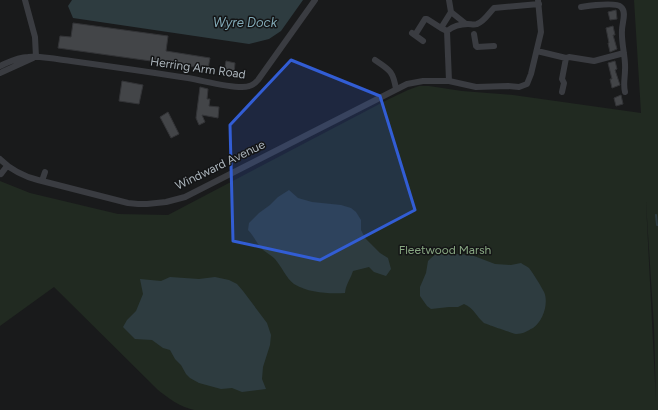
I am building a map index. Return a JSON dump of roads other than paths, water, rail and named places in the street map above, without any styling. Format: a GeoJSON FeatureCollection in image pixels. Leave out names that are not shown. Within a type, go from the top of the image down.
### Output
{"type":"FeatureCollection","features":[{"type":"Feature","properties":{"kind":"street"},"geometry":{"type":"LineString","coordinates":[[0,74],[36,56],[34,37],[25,0]]}},
{"type":"Feature","properties":{"kind":"street","name":"Herring Arm Road"},"geometry":{"type":"LineString","coordinates":[[0,66],[27,56],[36,56],[150,72],[234,86],[250,86],[258,80],[315,0]]}},
{"type":"Feature","properties":{"kind":"street"},"geometry":{"type":"LineString","coordinates":[[441,28],[451,12],[449,0]]}},
{"type":"Feature","properties":{"kind":"street"},"geometry":{"type":"LineString","coordinates":[[494,46],[477,47],[474,29],[494,8],[539,2]]}},
{"type":"Feature","properties":{"kind":"street","name":"Windward Avenue"},"geometry":{"type":"LineString","coordinates":[[0,159],[21,175],[42,182],[128,203],[147,204],[166,202],[185,196],[407,84],[423,81],[449,81],[476,87],[519,87],[527,84],[531,74],[541,32],[539,2]]}},
{"type":"Feature","properties":{"kind":"street"},"geometry":{"type":"LineString","coordinates":[[581,7],[594,3],[614,4],[621,6],[623,9],[624,13],[621,36],[626,69],[624,86],[625,92]]}},
{"type":"Feature","properties":{"kind":"street"},"geometry":{"type":"LineString","coordinates":[[451,12],[474,29]]}},
{"type":"Feature","properties":{"kind":"street"},"geometry":{"type":"LineString","coordinates":[[423,41],[413,34],[425,19],[447,31]]}},
{"type":"Feature","properties":{"kind":"street"},"geometry":{"type":"LineString","coordinates":[[447,31],[455,26],[466,24]]}},
{"type":"Feature","properties":{"kind":"street"},"geometry":{"type":"LineString","coordinates":[[447,31],[449,81]]}},
{"type":"Feature","properties":{"kind":"street"},"geometry":{"type":"LineString","coordinates":[[537,51],[566,58],[569,56],[594,61],[624,54]]}},
{"type":"Feature","properties":{"kind":"street"},"geometry":{"type":"LineString","coordinates":[[562,92],[564,83],[562,79],[566,58]]}},
{"type":"Feature","properties":{"kind":"street"},"geometry":{"type":"LineString","coordinates":[[375,60],[391,72],[396,89]]}},
{"type":"Feature","properties":{"kind":"street"},"geometry":{"type":"LineString","coordinates":[[1,174],[8,166]]}},
{"type":"Feature","properties":{"kind":"street"},"geometry":{"type":"LineString","coordinates":[[42,182],[45,172]]}},
{"type":"Feature","properties":{"kind":"water","name":"Wyre Dock"},"geometry":{"type":"Polygon","coordinates":[[[72,0],[303,0],[281,31],[269,39],[249,44],[73,18],[68,6],[72,0]]]}},
{"type":"Feature","properties":{"kind":"water"},"geometry":{"type":"Polygon","coordinates":[[[289,190],[298,198],[312,202],[341,205],[351,208],[356,212],[361,220],[361,230],[365,238],[380,253],[388,258],[391,269],[386,276],[374,272],[369,267],[353,271],[345,293],[313,291],[300,287],[291,282],[280,265],[263,250],[248,230],[249,223],[259,213],[289,190]]]}},
{"type":"Feature","properties":{"kind":"water"},"geometry":{"type":"Polygon","coordinates":[[[436,254],[460,254],[474,256],[495,264],[511,265],[521,263],[529,268],[545,296],[546,301],[544,312],[540,321],[533,328],[523,333],[516,334],[484,323],[473,310],[464,304],[458,307],[431,309],[420,296],[420,287],[426,273],[428,261],[436,254]]]}},
{"type":"Feature","properties":{"kind":"water"},"geometry":{"type":"Polygon","coordinates":[[[170,277],[199,279],[215,277],[229,280],[237,284],[243,291],[267,323],[271,335],[270,345],[263,367],[262,379],[266,389],[242,392],[232,388],[221,389],[199,383],[186,374],[170,350],[163,348],[152,340],[135,339],[123,327],[127,320],[136,311],[143,294],[140,279],[161,281],[170,277]]]}},
{"type":"Feature","properties":{"kind":"waterway"},"geometry":{"type":"LineString","coordinates":[[656,215],[658,225]]}},
{"type":"Feature","properties":{"kind":"park label","name":"Fleetwood Marsh"},"geometry":{"type":"Point","coordinates":[445,250]}}]}
